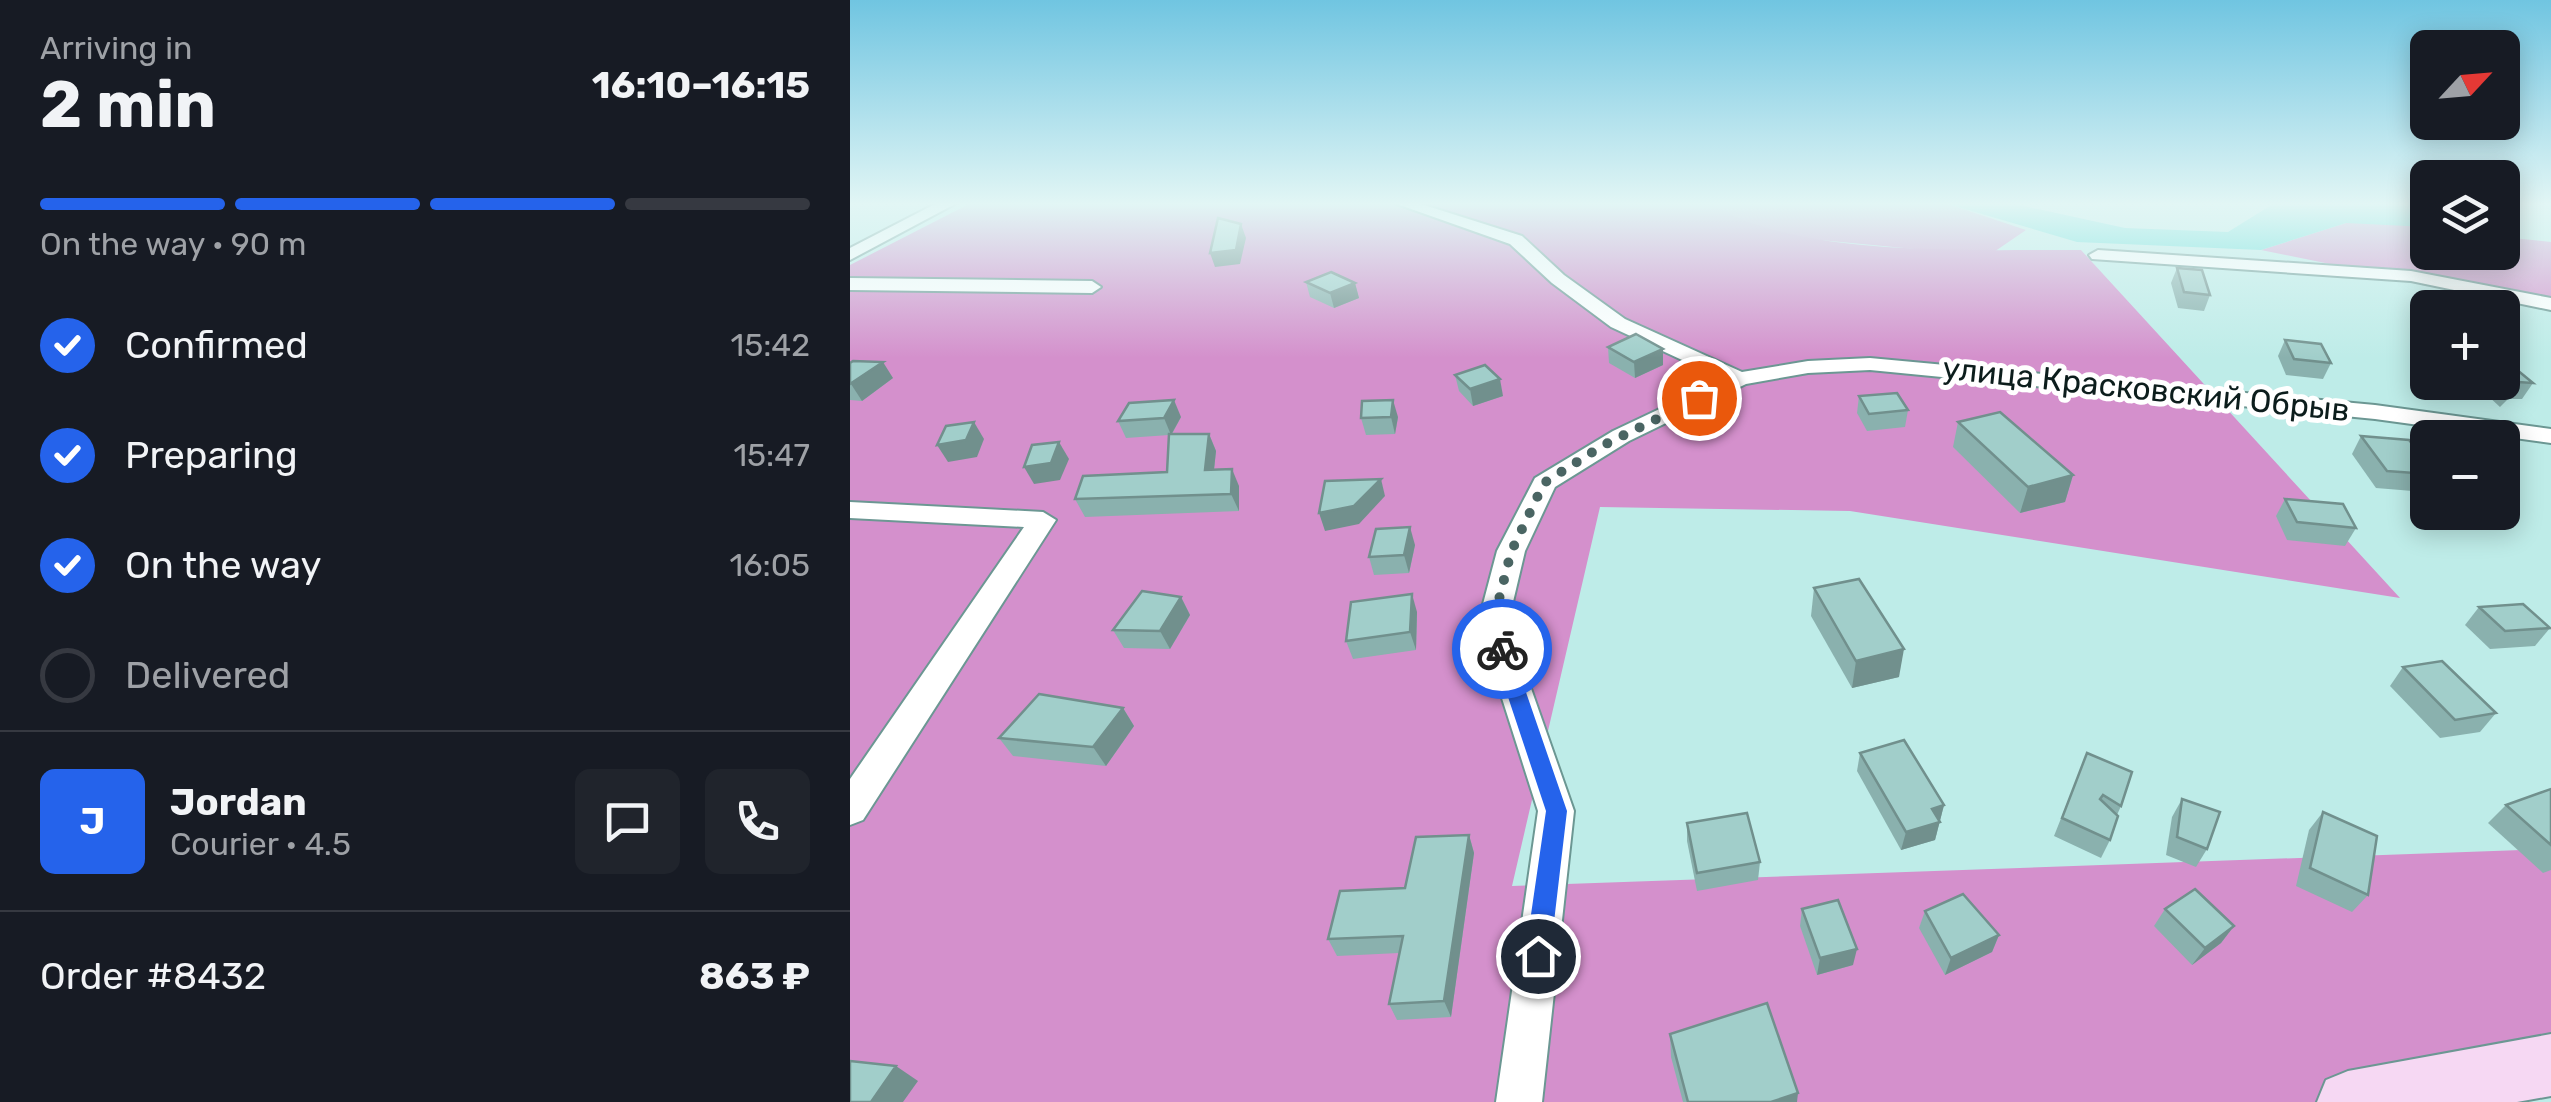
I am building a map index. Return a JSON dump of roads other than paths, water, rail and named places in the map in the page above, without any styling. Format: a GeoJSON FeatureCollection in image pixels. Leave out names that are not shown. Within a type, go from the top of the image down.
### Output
{"type":"FeatureCollection","features":[{"type":"Feature","properties":{"kind":"main road"},"geometry":{"type":"LineString","coordinates":[[2348,1102],[2551,1065]]}},
{"type":"Feature","properties":{"kind":"street"},"geometry":{"type":"LineString","coordinates":[[1532,255],[1558,280],[1618,323],[1740,379]]}},
{"type":"Feature","properties":{"kind":"street"},"geometry":{"type":"LineString","coordinates":[[2104,255],[2411,276],[2551,304]]}},
{"type":"Feature","properties":{"kind":"street"},"geometry":{"type":"LineString","coordinates":[[850,284],[1092,287]]}},
{"type":"Feature","properties":{"kind":"street","name":"улица Красковский Обрыв"},"geometry":{"type":"LineString","coordinates":[[1519,1102],[1556,811],[1493,623],[1511,552],[1544,483],[1621,436],[1740,379],[1824,366],[1928,367],[2375,412],[2551,436]]}},
{"type":"Feature","properties":{"kind":"street"},"geometry":{"type":"LineString","coordinates":[[850,510],[1043,520],[850,809]]}}]}
